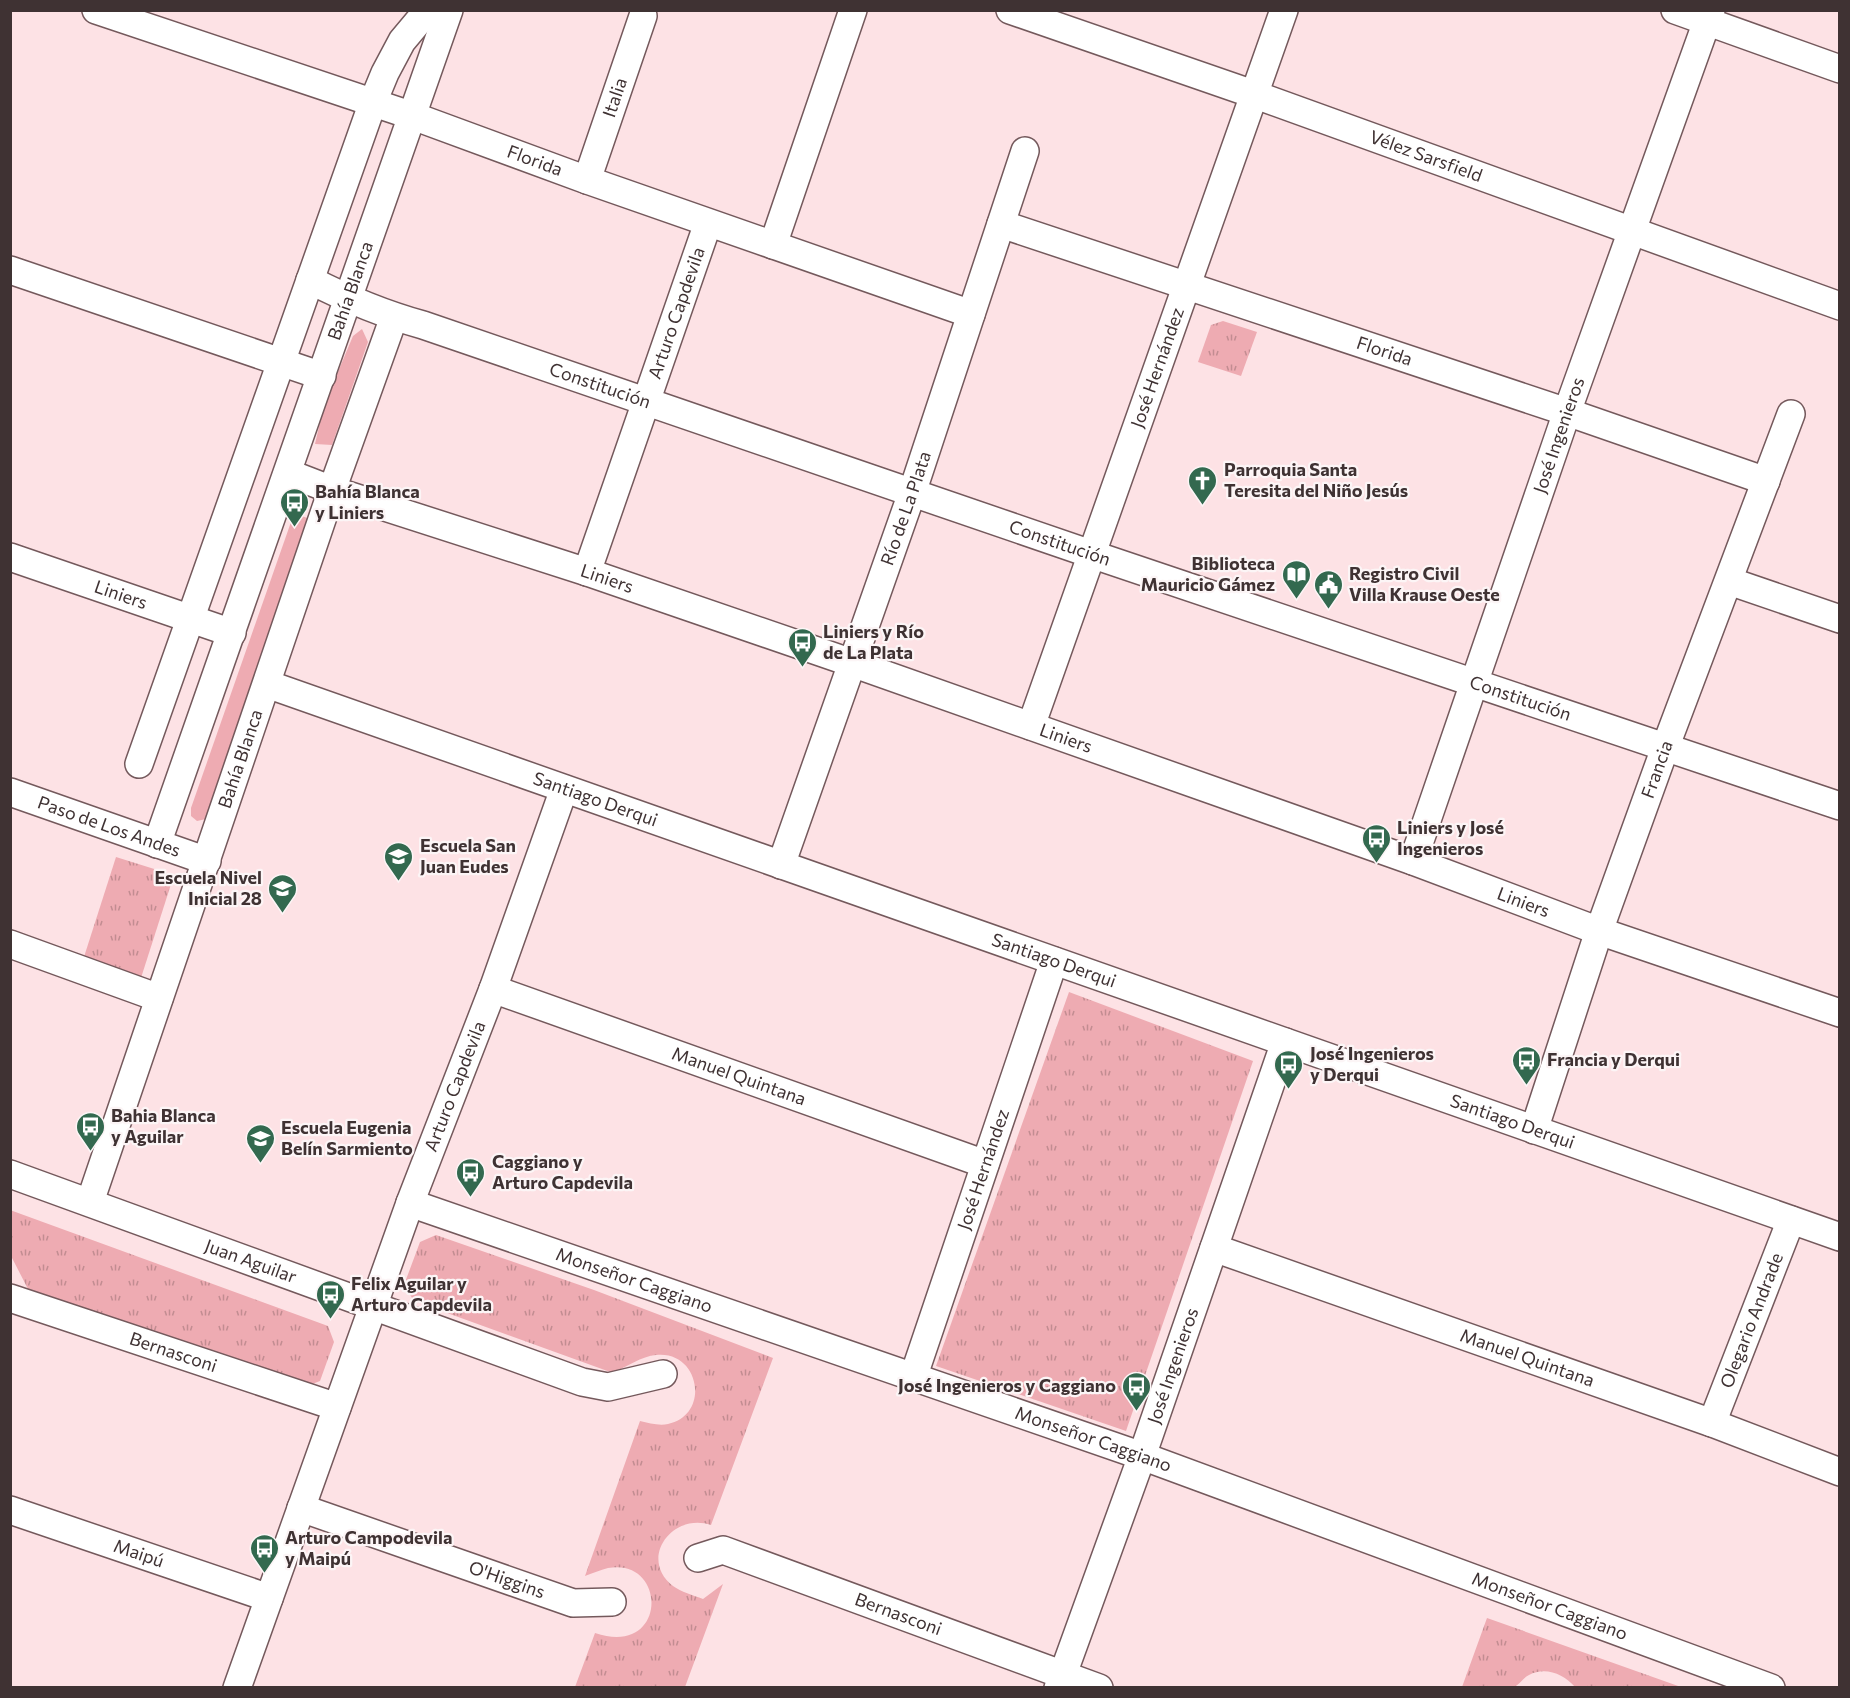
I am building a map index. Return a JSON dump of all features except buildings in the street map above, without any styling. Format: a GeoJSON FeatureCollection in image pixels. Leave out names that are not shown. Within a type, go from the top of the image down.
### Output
{"type":"FeatureCollection","features":[{"type":"Feature","properties":{"kind":"street","name":"Florida"},"geometry":{"type":"LineString","coordinates":[[96,10],[374,102],[708,223],[971,314]]}},
{"type":"Feature","properties":{"kind":"street"},"geometry":{"type":"LineString","coordinates":[[139,764],[385,73],[402,41],[428,10]]}},
{"type":"Feature","properties":{"kind":"street","name":"Bahía Blanca"},"geometry":{"type":"LineString","coordinates":[[158,844],[449,10]]}},
{"type":"Feature","properties":{"kind":"street"},"geometry":{"type":"LineString","coordinates":[[773,245],[854,10]]}},
{"type":"Feature","properties":{"kind":"street","name":"Vélez Sarsfield"},"geometry":{"type":"LineString","coordinates":[[1010,10],[1253,94],[1839,306]]}},
{"type":"Feature","properties":{"kind":"street","name":"José Hernández"},"geometry":{"type":"LineString","coordinates":[[1031,726],[1284,10]]}},
{"type":"Feature","properties":{"kind":"street"},"geometry":{"type":"LineString","coordinates":[[1675,10],[1709,16],[1839,69]]}},
{"type":"Feature","properties":{"kind":"street","name":"Italia"},"geometry":{"type":"LineString","coordinates":[[587,180],[643,16]]}},
{"type":"Feature","properties":{"kind":"street","name":"José Ingenieros"},"geometry":{"type":"LineString","coordinates":[[1413,861],[1567,412],[1709,16]]}},
{"type":"Feature","properties":{"kind":"street","name":"Río de La Plata"},"geometry":{"type":"LineString","coordinates":[[781,865],[912,493],[1025,151]]}},
{"type":"Feature","properties":{"kind":"street","name":"Arturo Capdevila"},"geometry":{"type":"LineString","coordinates":[[587,572],[708,223]]}},
{"type":"Feature","properties":{"kind":"street","name":"Florida"},"geometry":{"type":"LineString","coordinates":[[1001,224],[1567,412],[1766,481]]}},
{"type":"Feature","properties":{"kind":"street"},"geometry":{"type":"LineString","coordinates":[[10,270],[322,376]]}},
{"type":"Feature","properties":{"kind":"street","name":"Constitución"},"geometry":{"type":"LineString","coordinates":[[310,280],[349,300],[394,317],[423,324],[912,493],[1839,806]]}},
{"type":"Feature","properties":{"kind":"street","name":"Bahía Blanca"},"geometry":{"type":"LineString","coordinates":[[90,1202],[332,490],[394,317]]}},
{"type":"Feature","properties":{"kind":"street","name":"Francia"},"geometry":{"type":"LineString","coordinates":[[1534,1130],[1599,931],[1665,748],[1791,414]]}},
{"type":"Feature","properties":{"kind":"street","name":"Liniers"},"geometry":{"type":"LineString","coordinates":[[288,473],[332,490],[587,572],[852,663],[1413,861],[1599,931],[1839,1013]]}},
{"type":"Feature","properties":{"kind":"street","name":"Liniers"},"geometry":{"type":"LineString","coordinates":[[10,557],[232,633]]}},
{"type":"Feature","properties":{"kind":"street"},"geometry":{"type":"LineString","coordinates":[[1729,581],[1839,618]]}},
{"type":"Feature","properties":{"kind":"street","name":"Santiago Derqui"},"geometry":{"type":"LineString","coordinates":[[267,684],[1839,1237]]}},
{"type":"Feature","properties":{"kind":"street","name":"Arturo Capdevila"},"geometry":{"type":"LineString","coordinates":[[237,1688],[410,1203],[492,989],[564,789]]}},
{"type":"Feature","properties":{"kind":"street","name":"Paso de Los Andes"},"geometry":{"type":"LineString","coordinates":[[10,792],[207,861]]}},
{"type":"Feature","properties":{"kind":"street"},"geometry":{"type":"LineString","coordinates":[[10,944],[159,998]]}},
{"type":"Feature","properties":{"kind":"street","name":"José Hernández"},"geometry":{"type":"LineString","coordinates":[[913,1378],[1054,961]]}},
{"type":"Feature","properties":{"kind":"street","name":"Manuel Quintana"},"geometry":{"type":"LineString","coordinates":[[492,989],[985,1164]]}},
{"type":"Feature","properties":{"kind":"street","name":"José Ingenieros"},"geometry":{"type":"LineString","coordinates":[[1060,1681],[1142,1456],[1285,1042]]}},
{"type":"Feature","properties":{"kind":"street","name":"Juan Aguilar"},"geometry":{"type":"LineString","coordinates":[[10,1174],[582,1382],[608,1387],[663,1374]]}},
{"type":"Feature","properties":{"kind":"street","name":"Monseñor Caggiano"},"geometry":{"type":"LineString","coordinates":[[410,1203],[1142,1456],[1771,1688]]}},
{"type":"Feature","properties":{"kind":"street","name":"Olegario Andrade"},"geometry":{"type":"LineString","coordinates":[[1712,1423],[1791,1220]]}},
{"type":"Feature","properties":{"kind":"street","name":"Manuel Quintana"},"geometry":{"type":"LineString","coordinates":[[1214,1248],[1712,1423],[1839,1472]]}},
{"type":"Feature","properties":{"kind":"street","name":"Bernasconi"},"geometry":{"type":"LineString","coordinates":[[10,1298],[338,1407]]}},
{"type":"Feature","properties":{"kind":"street","name":"O'Higgins"},"geometry":{"type":"LineString","coordinates":[[301,1508],[573,1603],[612,1602]]}},
{"type":"Feature","properties":{"kind":"street","name":"Maipú"},"geometry":{"type":"LineString","coordinates":[[10,1510],[269,1598]]}},
{"type":"Feature","properties":{"kind":"street","name":"Bernasconi"},"geometry":{"type":"LineString","coordinates":[[698,1558],[723,1550],[1060,1681],[1099,1688]]}},
{"type":"Feature","properties":{"kind":"green space"},"geometry":{"type":"Polygon","coordinates":[[[1223,321],[1257,332],[1241,376],[1198,362],[1211,325],[1223,321]]]}},
{"type":"Feature","properties":{"kind":"green space"},"geometry":{"type":"Polygon","coordinates":[[[362,329],[368,342],[332,445],[315,444],[324,405],[353,336],[362,329]]]}},
{"type":"Feature","properties":{"kind":"green space"},"geometry":{"type":"Polygon","coordinates":[[[299,515],[310,519],[206,819],[197,821],[191,816],[191,808],[291,522],[299,515]]]}},
{"type":"Feature","properties":{"kind":"green space"},"geometry":{"type":"Polygon","coordinates":[[[116,857],[167,873],[173,878],[140,981],[83,960],[116,857]]]}},
{"type":"Feature","properties":{"kind":"green space"},"geometry":{"type":"Polygon","coordinates":[[[1069,992],[1253,1061],[1126,1431],[936,1366],[1069,992]]]}},
{"type":"Feature","properties":{"kind":"green space"},"geometry":{"type":"Polygon","coordinates":[[[10,1210],[328,1326],[334,1342],[320,1381],[302,1388],[28,1289],[11,1256],[10,1210]]]}},
{"type":"Feature","properties":{"kind":"green space"},"geometry":{"type":"Polygon","coordinates":[[[436,1235],[594,1290],[773,1358],[711,1525],[697,1523],[684,1525],[664,1540],[659,1551],[659,1563],[663,1575],[680,1590],[703,1599],[723,1584],[685,1687],[575,1687],[595,1633],[619,1637],[636,1632],[647,1621],[651,1606],[650,1590],[642,1577],[628,1569],[608,1568],[585,1576],[640,1421],[665,1425],[682,1418],[690,1409],[695,1397],[695,1384],[690,1372],[682,1362],[671,1356],[656,1355],[613,1373],[414,1301],[404,1285],[420,1242],[436,1235]]]}},
{"type":"Feature","properties":{"kind":"green space"},"geometry":{"type":"Polygon","coordinates":[[[1487,1618],[1681,1687],[1575,1687],[1560,1675],[1541,1671],[1529,1675],[1510,1688],[1462,1687],[1487,1618]]]}},
{"type":"Feature","properties":{"kind":"place","name":"Parroquia Santa Teresita del Niño Jesús"},"geometry":{"type":"Point","coordinates":[1203,506]}},
{"type":"Feature","properties":{"kind":"place","name":"Bahía Blanca y Liniers"},"geometry":{"type":"Point","coordinates":[294,528]}},
{"type":"Feature","properties":{"kind":"place","name":"Biblioteca Mauricio Gámez"},"geometry":{"type":"Point","coordinates":[1296,600]}},
{"type":"Feature","properties":{"kind":"place","name":"Registro Civil Villa Krause Oeste"},"geometry":{"type":"Point","coordinates":[1328,610]}},
{"type":"Feature","properties":{"kind":"place","name":"Liniers y Río de La Plata"},"geometry":{"type":"Point","coordinates":[802,668]}},
{"type":"Feature","properties":{"kind":"place","name":"Liniers y José Ingenieros"},"geometry":{"type":"Point","coordinates":[1376,864]}},
{"type":"Feature","properties":{"kind":"place","name":"Escuela San Juan Eudes"},"geometry":{"type":"Point","coordinates":[399,882]}},
{"type":"Feature","properties":{"kind":"place","name":"Escuela Nivel Inicial 28"},"geometry":{"type":"Point","coordinates":[283,914]}},
{"type":"Feature","properties":{"kind":"place","name":"Francia y Derqui"},"geometry":{"type":"Point","coordinates":[1526,1086]}},
{"type":"Feature","properties":{"kind":"place","name":"José Ingenieros y Derqui"},"geometry":{"type":"Point","coordinates":[1289,1090]}},
{"type":"Feature","properties":{"kind":"place","name":"Bahia Blanca y Aguilar"},"geometry":{"type":"Point","coordinates":[90,1152]}},
{"type":"Feature","properties":{"kind":"place","name":"Escuela Eugenia Belín Sarmiento"},"geometry":{"type":"Point","coordinates":[260,1164]}},
{"type":"Feature","properties":{"kind":"place","name":"Caggiano y Arturo Capdevila"},"geometry":{"type":"Point","coordinates":[471,1198]}},
{"type":"Feature","properties":{"kind":"place","name":"Felix Aguilar y Arturo Capdevila"},"geometry":{"type":"Point","coordinates":[330,1320]}},
{"type":"Feature","properties":{"kind":"place","name":"José Ingenieros y Caggiano"},"geometry":{"type":"Point","coordinates":[1137,1412]}},
{"type":"Feature","properties":{"kind":"place","name":"Arturo Campodevila y Maipú"},"geometry":{"type":"Point","coordinates":[264,1574]}}]}
